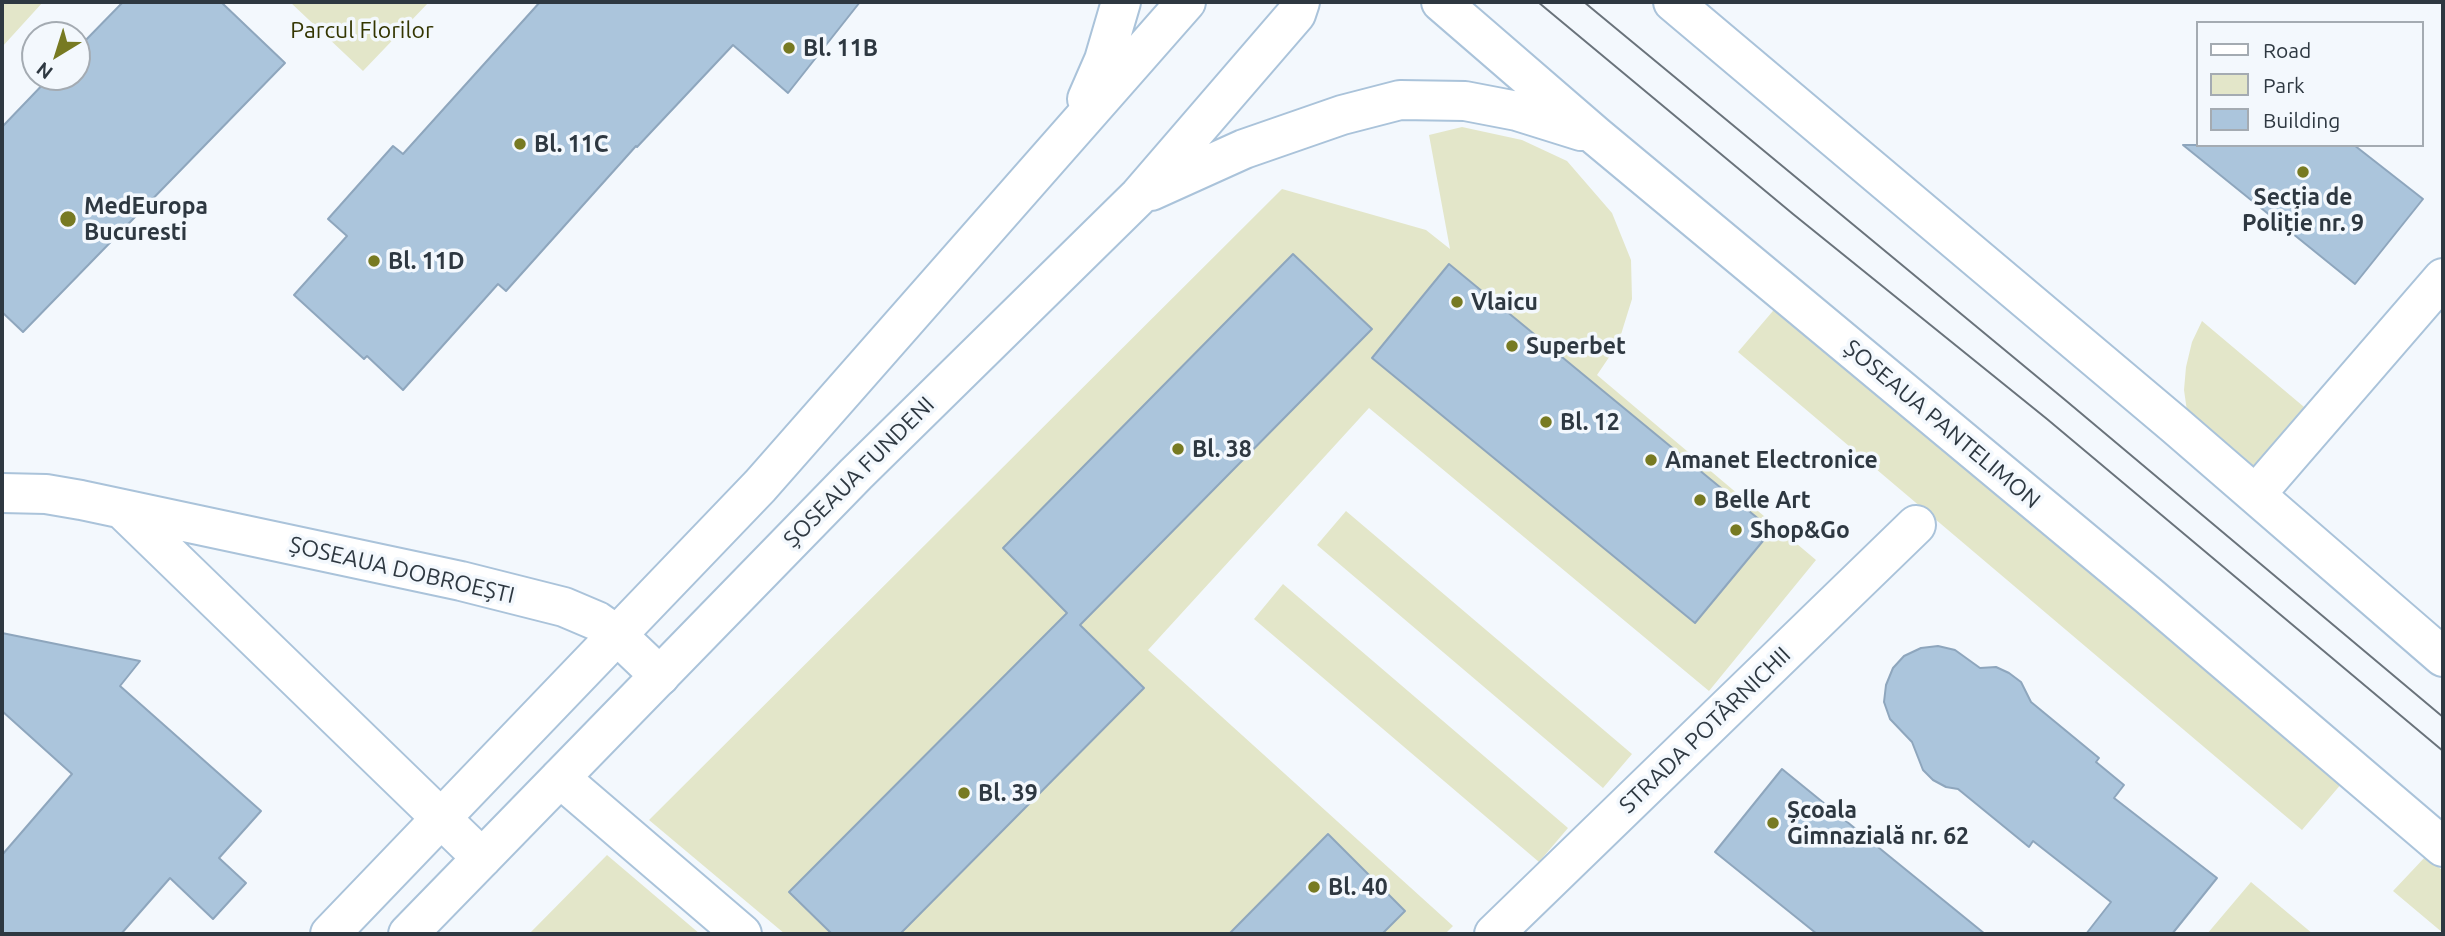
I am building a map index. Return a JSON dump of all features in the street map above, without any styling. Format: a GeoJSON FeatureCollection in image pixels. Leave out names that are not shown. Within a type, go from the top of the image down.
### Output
{"type":"FeatureCollection","features":[{"type":"Feature","properties":{"kind":"main road"},"geometry":{"type":"LineString","coordinates":[[1073,128],[1104,60],[1121,2]]}},
{"type":"Feature","properties":{"kind":"main road"},"geometry":{"type":"LineString","coordinates":[[330,934],[760,486],[1186,2]]}},
{"type":"Feature","properties":{"kind":"main road","name":"ȘOSEAUA FUNDENI"},"geometry":{"type":"LineString","coordinates":[[408,934],[856,474],[1139,196],[1296,14],[1300,2]]}},
{"type":"Feature","properties":{"kind":"main road","name":"ȘOSEAUA PANTELIMON"},"geometry":{"type":"LineString","coordinates":[[1441,2],[1596,136],[2150,596],[2443,847]]}},
{"type":"Feature","properties":{"kind":"main road"},"geometry":{"type":"LineString","coordinates":[[1673,2],[2256,494],[2443,657]]}},
{"type":"Feature","properties":{"kind":"main road"},"geometry":{"type":"LineString","coordinates":[[1139,196],[1244,149],[1342,115],[1400,100],[1465,101],[1504,108],[1596,136]]}},
{"type":"Feature","properties":{"kind":"main road"},"geometry":{"type":"LineString","coordinates":[[2256,494],[2443,278]]}},
{"type":"Feature","properties":{"kind":"main road","name":"ȘOSEAUA DOBROEȘTI"},"geometry":{"type":"LineString","coordinates":[[2,493],[46,494],[122,509],[461,581],[564,607],[597,621],[617,635],[660,676]]}},
{"type":"Feature","properties":{"kind":"main road"},"geometry":{"type":"LineString","coordinates":[[122,509],[482,858]]}},
{"type":"Feature","properties":{"kind":"main road","name":"STRADA POTÂRNICHII"},"geometry":{"type":"LineString","coordinates":[[1494,934],[1916,525]]}},
{"type":"Feature","properties":{"kind":"main road"},"geometry":{"type":"LineString","coordinates":[[560,778],[742,934]]}},
{"type":"Feature","properties":{"kind":"green space"},"geometry":{"type":"Polygon","coordinates":[[[2,2],[43,2],[26,21],[21,21],[21,26],[2,47],[2,2]]]}},
{"type":"Feature","properties":{"kind":"green space","name":"Parcul Florilor"},"geometry":{"type":"Polygon","coordinates":[[[290,2],[429,2],[363,71],[290,2]]]}},
{"type":"Feature","properties":{"kind":"green space"},"geometry":{"type":"Polygon","coordinates":[[[1462,127],[1522,140],[1567,161],[1612,213],[1631,260],[1632,299],[1618,344],[1597,375],[1816,560],[1709,691],[1369,408],[1148,650],[1453,926],[1445,934],[785,934],[649,820],[1282,189],[1426,230],[1450,249],[1429,135],[1462,127]]]}},
{"type":"Feature","properties":{"kind":"green space"},"geometry":{"type":"Polygon","coordinates":[[[1778,305],[2342,783],[2302,830],[1738,352],[1778,305]]]}},
{"type":"Feature","properties":{"kind":"green space"},"geometry":{"type":"Polygon","coordinates":[[[2202,321],[2310,412],[2254,477],[2187,411],[2184,390],[2186,367],[2192,342],[2202,321]]]}},
{"type":"Feature","properties":{"kind":"green space"},"geometry":{"type":"Polygon","coordinates":[[[1346,511],[1632,754],[1603,788],[1317,545],[1346,511]]]}},
{"type":"Feature","properties":{"kind":"green space"},"geometry":{"type":"Polygon","coordinates":[[[1283,584],[1568,828],[1539,862],[1254,619],[1283,584]]]}},
{"type":"Feature","properties":{"kind":"green space"},"geometry":{"type":"Polygon","coordinates":[[[607,855],[700,934],[529,934],[607,855]]]}},
{"type":"Feature","properties":{"kind":"green space"},"geometry":{"type":"Polygon","coordinates":[[[2426,856],[2443,871],[2443,933],[2393,891],[2426,856]]]}},
{"type":"Feature","properties":{"kind":"green space"},"geometry":{"type":"Polygon","coordinates":[[[2251,882],[2313,934],[2207,934],[2251,882]]]}},
{"type":"Feature","properties":{"kind":"building","name":"MedEuropa Bucuresti"},"geometry":{"type":"Polygon","coordinates":[[[123,2],[221,2],[285,63],[23,332],[2,312],[2,127],[37,91],[91,91],[91,35],[123,2]]]}},
{"type":"Feature","properties":{"kind":"building"},"geometry":{"type":"Polygon","coordinates":[[[540,2],[860,2],[788,93],[733,45],[636,146],[506,291],[498,284],[403,390],[367,356],[364,359],[294,295],[347,236],[328,219],[393,146],[403,154],[540,2]]]}},
{"type":"Feature","properties":{"kind":"building","name":"Secția de Poliție nr. 9"},"geometry":{"type":"Polygon","coordinates":[[[2183,145],[2357,147],[2423,199],[2355,284],[2183,145]]]}},
{"type":"Feature","properties":{"kind":"building"},"geometry":{"type":"Polygon","coordinates":[[[1293,254],[1372,329],[1080,625],[1144,688],[900,934],[832,934],[789,892],[1067,613],[1003,548],[1293,254]]]}},
{"type":"Feature","properties":{"kind":"building","name":"Bl. 12"},"geometry":{"type":"Polygon","coordinates":[[[1449,264],[1772,530],[1695,623],[1372,358],[1449,264]]]}},
{"type":"Feature","properties":{"kind":"building"},"geometry":{"type":"Polygon","coordinates":[[[2,633],[140,661],[120,686],[261,811],[219,858],[246,883],[213,919],[170,878],[121,934],[2,934],[2,855],[72,774],[2,711],[2,633]]]}},
{"type":"Feature","properties":{"kind":"building"},"geometry":{"type":"Polygon","coordinates":[[[1938,646],[1955,650],[1980,668],[1996,667],[2021,682],[2031,702],[2099,758],[2096,762],[2124,785],[2114,798],[2217,878],[2172,934],[2086,934],[2111,902],[2033,841],[2029,847],[1958,789],[1946,787],[1933,780],[1923,770],[1912,742],[1890,719],[1884,702],[1886,685],[1893,668],[1904,656],[1921,648],[1938,646]]]}},
{"type":"Feature","properties":{"kind":"building"},"geometry":{"type":"Polygon","coordinates":[[[1782,769],[1985,934],[1817,934],[1715,852],[1782,769]]]}},
{"type":"Feature","properties":{"kind":"building","name":"Bl. 40"},"geometry":{"type":"Polygon","coordinates":[[[1328,834],[1405,911],[1382,934],[1229,934],[1328,834]]]}},
{"type":"Feature","properties":{"kind":"tram line"},"geometry":{"type":"LineString","coordinates":[[1538,2],[1793,214],[2047,419],[2443,751]]}},
{"type":"Feature","properties":{"kind":"tram line"},"geometry":{"type":"LineString","coordinates":[[1584,2],[2443,717]]}},
{"type":"Feature","properties":{"kind":"place","name":"Bl. 11B"},"geometry":{"type":"Point","coordinates":[789,48]}},
{"type":"Feature","properties":{"kind":"place","name":"Bl. 11C"},"geometry":{"type":"Point","coordinates":[520,144]}},
{"type":"Feature","properties":{"kind":"place","name":"Secția de Poliție nr. 9"},"geometry":{"type":"Point","coordinates":[2303,172]}},
{"type":"Feature","properties":{"kind":"place","name":"MedEuropa Bucuresti"},"geometry":{"type":"Point","coordinates":[68,219]}},
{"type":"Feature","properties":{"kind":"place","name":"Bl. 11D"},"geometry":{"type":"Point","coordinates":[374,261]}},
{"type":"Feature","properties":{"kind":"place","name":"Vlaicu"},"geometry":{"type":"Point","coordinates":[1457,302]}},
{"type":"Feature","properties":{"kind":"place","name":"Superbet"},"geometry":{"type":"Point","coordinates":[1512,346]}},
{"type":"Feature","properties":{"kind":"place","name":"Bl. 12"},"geometry":{"type":"Point","coordinates":[1546,422]}},
{"type":"Feature","properties":{"kind":"place","name":"Bl. 38"},"geometry":{"type":"Point","coordinates":[1178,449]}},
{"type":"Feature","properties":{"kind":"place","name":"Amanet Electronice"},"geometry":{"type":"Point","coordinates":[1651,460]}},
{"type":"Feature","properties":{"kind":"place","name":"Belle Art"},"geometry":{"type":"Point","coordinates":[1700,500]}},
{"type":"Feature","properties":{"kind":"place","name":"Shop&Go"},"geometry":{"type":"Point","coordinates":[1736,530]}},
{"type":"Feature","properties":{"kind":"place","name":"Bl. 39"},"geometry":{"type":"Point","coordinates":[964,793]}},
{"type":"Feature","properties":{"kind":"place","name":"Școala Gimnazială nr. 62"},"geometry":{"type":"Point","coordinates":[1773,823]}},
{"type":"Feature","properties":{"kind":"place","name":"Bl. 40"},"geometry":{"type":"Point","coordinates":[1314,887]}}]}
